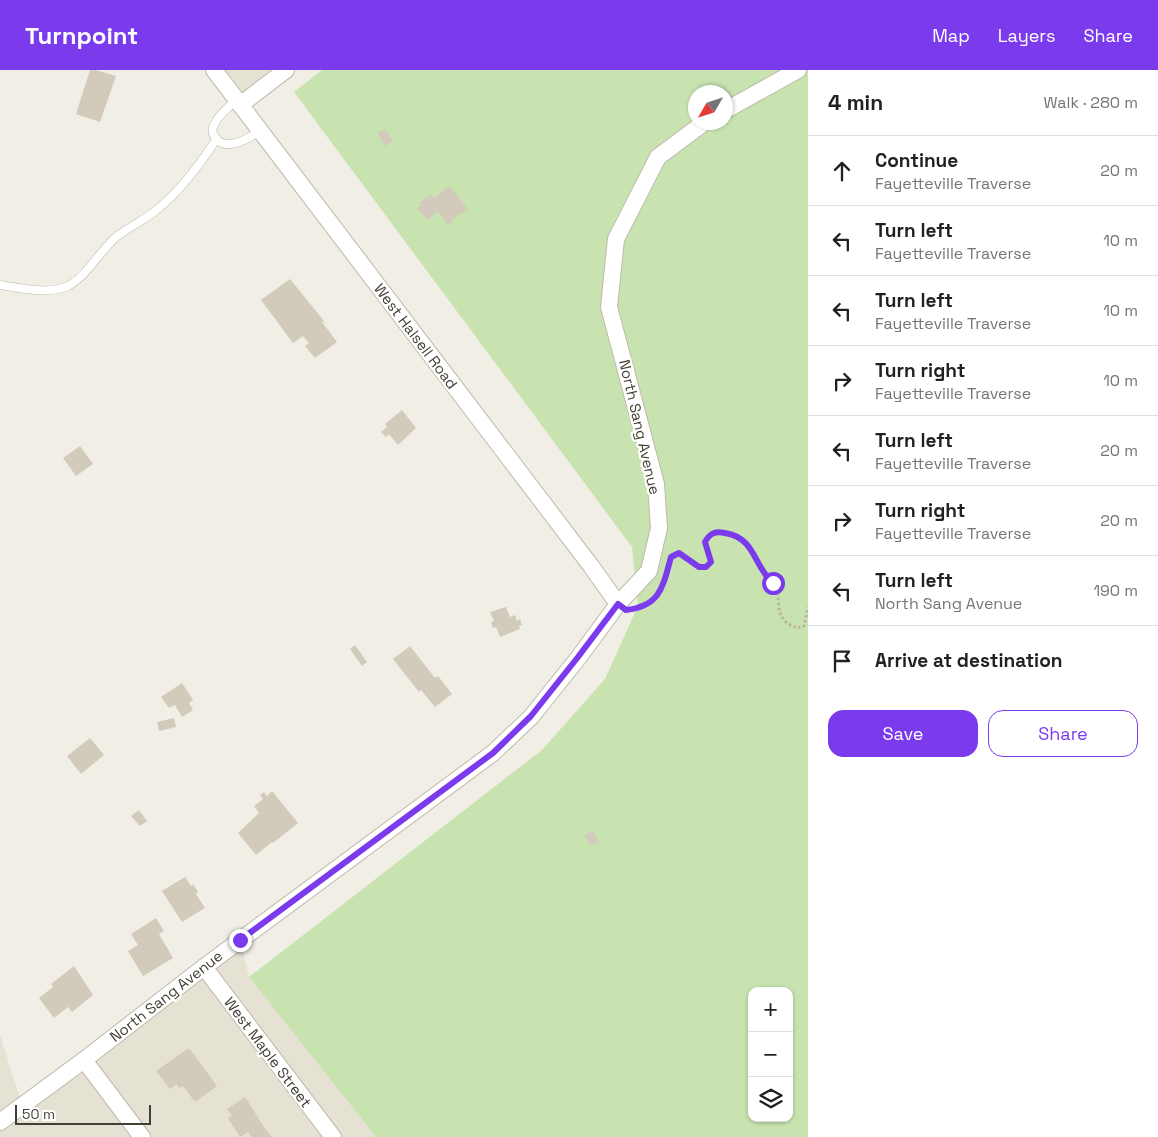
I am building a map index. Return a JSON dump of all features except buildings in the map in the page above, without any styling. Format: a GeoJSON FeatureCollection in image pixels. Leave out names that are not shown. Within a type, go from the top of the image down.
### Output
{"type":"FeatureCollection","features":[{"type":"Feature","properties":{"kind":"street","name":"West Halsell Road"},"geometry":{"type":"LineString","coordinates":[[214,70],[618,604]]}},
{"type":"Feature","properties":{"kind":"street"},"geometry":{"type":"LineString","coordinates":[[238,103],[286,70]]}},
{"type":"Feature","properties":{"kind":"street"},"geometry":{"type":"LineString","coordinates":[[733,106],[798,70]]}},
{"type":"Feature","properties":{"kind":"street","name":"North Sang Avenue"},"geometry":{"type":"LineString","coordinates":[[0,1122],[84,1060],[204,966],[493,753],[531,716],[618,604],[648,572],[659,528],[656,484],[609,307],[616,239],[658,157],[694,130]]}},
{"type":"Feature","properties":{"kind":"street","name":"West Maple Street"},"geometry":{"type":"LineString","coordinates":[[204,966],[333,1137]]}},
{"type":"Feature","properties":{"kind":"street"},"geometry":{"type":"LineString","coordinates":[[84,1060],[142,1137]]}},
{"type":"Feature","properties":{"kind":"lane"},"geometry":{"type":"LineString","coordinates":[[238,103],[216,120],[212,128],[216,140],[223,144],[231,144],[246,140],[260,131]]}},
{"type":"Feature","properties":{"kind":"lane"},"geometry":{"type":"LineString","coordinates":[[0,285],[38,290],[58,289],[69,285],[79,278],[116,237],[161,207],[191,174],[216,140]]}},
{"type":"Feature","properties":{"kind":"path"},"geometry":{"type":"LineString","coordinates":[[669,565],[671,557],[679,553],[699,567],[706,567],[711,562],[705,542],[709,535],[716,532],[736,535],[746,543],[755,555],[768,579],[777,590],[777,602],[786,623],[797,628],[804,626],[808,607]]}},
{"type":"Feature","properties":{"kind":"path"},"geometry":{"type":"LineString","coordinates":[[618,604],[626,610],[645,606],[662,590],[667,573]]}},
{"type":"Feature","properties":{"kind":"shaded area"},"geometry":{"type":"Polygon","coordinates":[[[214,70],[286,70],[240,105],[214,70]]]}},
{"type":"Feature","properties":{"kind":"shaded area"},"geometry":{"type":"Polygon","coordinates":[[[240,940],[249,977],[376,1137],[0,1137],[0,1035],[22,1105],[240,940]]]}},
{"type":"Feature","properties":{"kind":"green space"},"geometry":{"type":"Polygon","coordinates":[[[322,70],[808,70],[808,1137],[376,1137],[249,977],[542,750],[605,679],[638,606],[632,547],[294,92],[322,70]]]}},
{"type":"Feature","properties":{"kind":"route"},"geometry":{"type":"LineString","coordinates":[[240,940],[493,753],[531,716],[618,604],[626,610],[639,608],[645,606],[657,596],[662,590],[671,557],[679,553],[683,554],[699,567],[706,567],[711,562],[705,542],[709,535],[722,532],[736,535],[746,543],[768,579],[773,583]]}}]}
